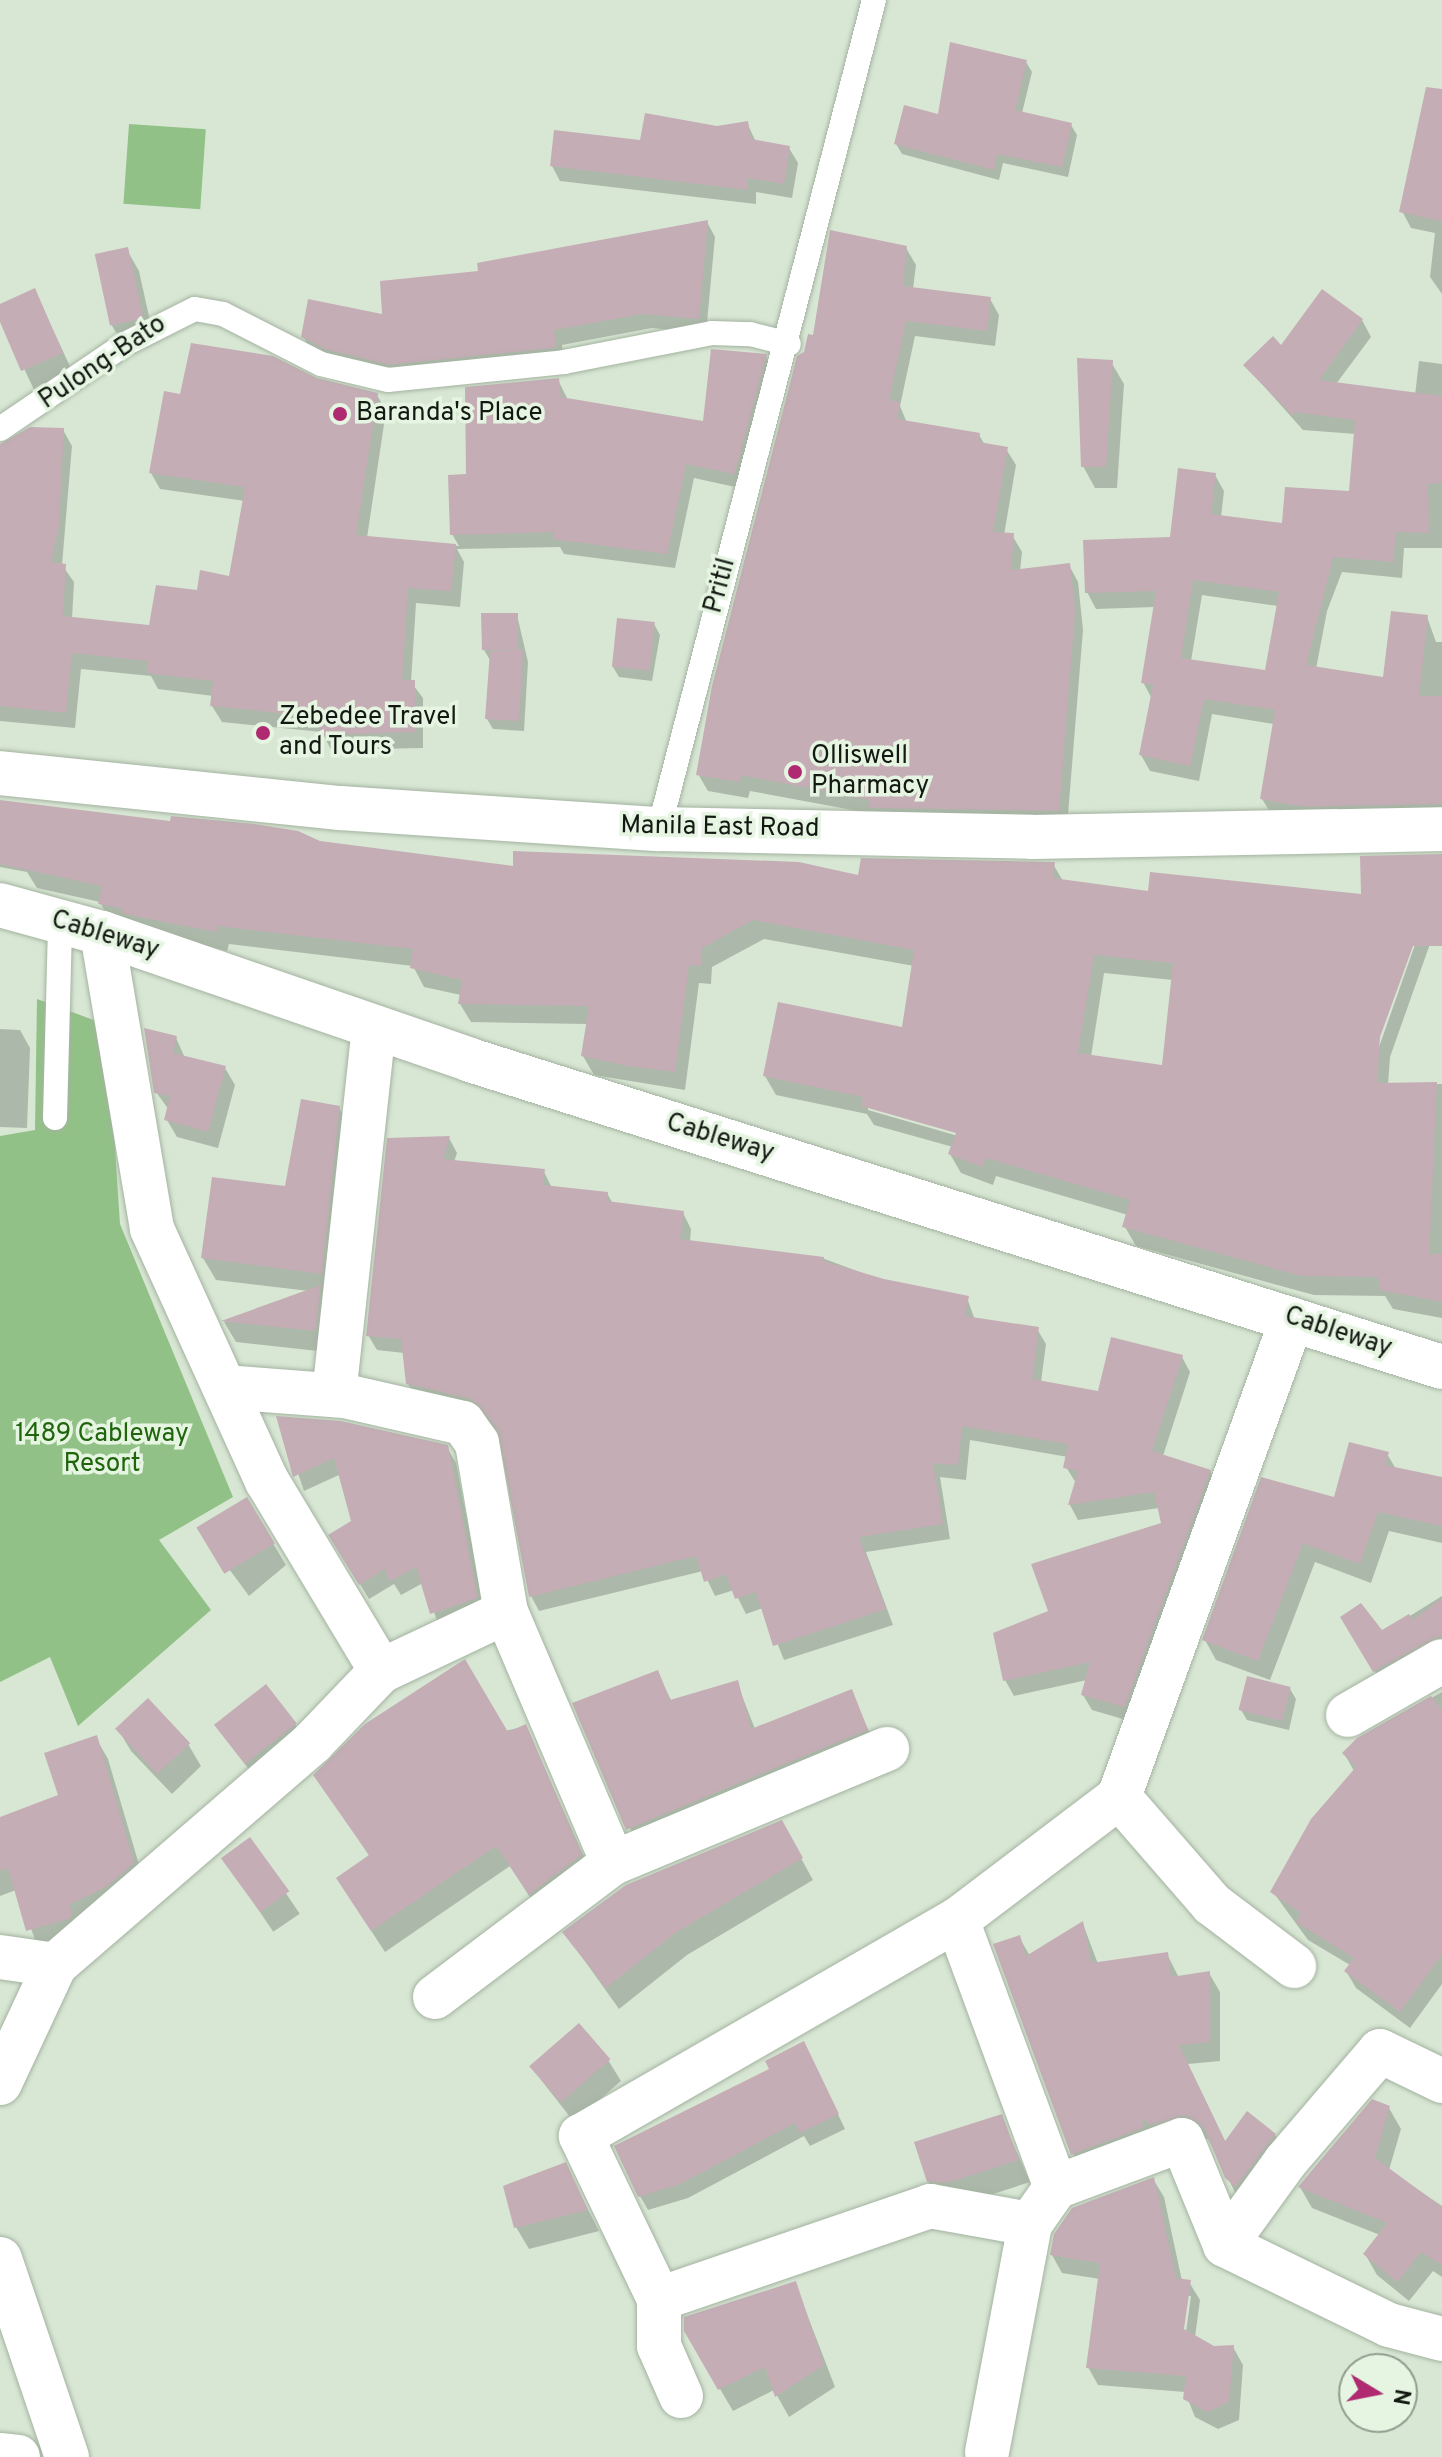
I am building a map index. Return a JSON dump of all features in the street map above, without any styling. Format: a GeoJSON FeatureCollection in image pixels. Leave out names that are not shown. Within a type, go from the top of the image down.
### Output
{"type":"FeatureCollection","features":[{"type":"Feature","properties":{"kind":"street","name":"Manila East Road"},"geometry":{"type":"LineString","coordinates":[[0,773],[340,808],[659,829],[1032,837],[1442,829]]}},
{"type":"Feature","properties":{"kind":"street","name":"Cableway"},"geometry":{"type":"LineString","coordinates":[[0,905],[102,933],[374,1027],[1442,1367]]}},
{"type":"Feature","properties":{"kind":"street"},"geometry":{"type":"LineString","coordinates":[[102,933],[152,1229],[267,1481],[381,1671]]}},
{"type":"Feature","properties":{"kind":"street"},"geometry":{"type":"LineString","coordinates":[[334,1395],[374,1027]]}},
{"type":"Feature","properties":{"kind":"street"},"geometry":{"type":"LineString","coordinates":[[681,2396],[659,2346],[659,2299],[581,2136],[957,1920],[1119,1797],[1292,1319]]}},
{"type":"Feature","properties":{"kind":"street"},"geometry":{"type":"LineString","coordinates":[[224,1387],[334,1395],[463,1423],[477,1443],[506,1612],[613,1863]]}},
{"type":"Feature","properties":{"kind":"street"},"geometry":{"type":"LineString","coordinates":[[0,2083],[55,1965],[312,1743],[381,1671],[506,1612]]}},
{"type":"Feature","properties":{"kind":"street"},"geometry":{"type":"LineString","coordinates":[[1348,1715],[1442,1661]]}},
{"type":"Feature","properties":{"kind":"street"},"geometry":{"type":"LineString","coordinates":[[435,1997],[613,1863],[887,1749]]}},
{"type":"Feature","properties":{"kind":"street"},"geometry":{"type":"LineString","coordinates":[[1119,1797],[1212,1904],[1294,1966]]}},
{"type":"Feature","properties":{"kind":"street"},"geometry":{"type":"LineString","coordinates":[[957,1920],[1056,2187]]}},
{"type":"Feature","properties":{"kind":"street"},"geometry":{"type":"LineString","coordinates":[[0,1957],[55,1965]]}},
{"type":"Feature","properties":{"kind":"street"},"geometry":{"type":"LineString","coordinates":[[1225,2245],[1285,2162],[1380,2051],[1442,2081]]}},
{"type":"Feature","properties":{"kind":"street"},"geometry":{"type":"LineString","coordinates":[[987,2452],[1030,2224],[1056,2187],[1182,2140],[1225,2245],[1389,2325],[1442,2339]]}},
{"type":"Feature","properties":{"kind":"street"},"geometry":{"type":"LineString","coordinates":[[659,2299],[930,2206],[1030,2224]]}},
{"type":"Feature","properties":{"kind":"street"},"geometry":{"type":"LineString","coordinates":[[0,2259],[67,2457]]}},
{"type":"Feature","properties":{"kind":"street"},"geometry":{"type":"LineString","coordinates":[[0,2455],[18,2457]]}},
{"type":"Feature","properties":{"kind":"lane","name":"Pritil"},"geometry":{"type":"LineString","coordinates":[[659,829],[789,344],[874,0]]}},
{"type":"Feature","properties":{"kind":"lane","name":"Pulong-Bato"},"geometry":{"type":"LineString","coordinates":[[0,429],[125,344],[178,313],[195,309],[223,314],[321,364],[388,380],[531,366],[712,333],[750,334],[789,344]]}},
{"type":"Feature","properties":{"kind":"lane"},"geometry":{"type":"LineString","coordinates":[[55,1118],[60,922]]}},
{"type":"Feature","properties":{"kind":"green space"},"geometry":{"type":"Polygon","coordinates":[[[129,124],[206,129],[200,209],[123,204],[129,124]]]}},
{"type":"Feature","properties":{"kind":"green space","name":"1489 Cableway Resort"},"geometry":{"type":"Polygon","coordinates":[[[37,999],[107,1025],[120,1224],[233,1497],[159,1540],[211,1610],[78,1726],[50,1657],[0,1682],[0,1136],[35,1130],[37,999]]]}},
{"type":"Feature","properties":{"kind":"building"},"geometry":{"type":"Polygon","coordinates":[[[950,42],[1027,60],[1015,110],[1072,123],[1062,167],[997,154],[994,170],[894,144],[904,105],[938,114],[950,42]]]}},
{"type":"Feature","properties":{"kind":"building"},"geometry":{"type":"Polygon","coordinates":[[[1426,87],[1442,89],[1442,221],[1399,212],[1426,87]]]}},
{"type":"Feature","properties":{"kind":"building"},"geometry":{"type":"Polygon","coordinates":[[[645,113],[717,126],[748,121],[751,139],[790,146],[784,184],[748,178],[748,190],[550,166],[554,130],[640,140],[645,113]]]}},
{"type":"Feature","properties":{"kind":"building"},"geometry":{"type":"Polygon","coordinates":[[[708,220],[699,319],[642,314],[554,330],[556,348],[389,365],[326,350],[301,337],[308,299],[382,314],[380,281],[478,271],[477,263],[708,220]]]}},
{"type":"Feature","properties":{"kind":"building"},"geometry":{"type":"Polygon","coordinates":[[[830,230],[907,246],[903,286],[991,297],[987,331],[906,321],[889,400],[900,402],[897,419],[980,433],[979,442],[1008,447],[993,532],[1014,533],[1011,570],[1070,563],[1075,612],[1059,811],[868,808],[870,800],[741,775],[740,782],[696,775],[712,686],[797,356],[804,352],[808,334],[813,335],[830,230]]]}},
{"type":"Feature","properties":{"kind":"building"},"geometry":{"type":"Polygon","coordinates":[[[128,247],[143,318],[110,325],[95,254],[128,247]]]}},
{"type":"Feature","properties":{"kind":"building"},"geometry":{"type":"Polygon","coordinates":[[[35,288],[63,353],[21,371],[0,322],[0,304],[35,288]]]}},
{"type":"Feature","properties":{"kind":"building"},"geometry":{"type":"Polygon","coordinates":[[[1322,289],[1363,319],[1319,380],[1442,396],[1442,483],[1428,484],[1429,533],[1396,532],[1393,562],[1333,557],[1306,665],[1383,677],[1391,611],[1428,615],[1419,696],[1442,696],[1442,804],[1306,807],[1260,799],[1275,710],[1204,699],[1190,766],[1139,755],[1153,685],[1141,683],[1156,591],[1085,593],[1083,540],[1170,537],[1178,468],[1216,473],[1211,514],[1282,523],[1285,487],[1349,491],[1355,420],[1295,412],[1293,416],[1243,365],[1273,336],[1281,345],[1322,289]],[[1193,580],[1181,658],[1265,670],[1279,592],[1193,580]]]}},
{"type":"Feature","properties":{"kind":"building"},"geometry":{"type":"Polygon","coordinates":[[[191,343],[273,356],[317,378],[378,393],[356,535],[456,544],[451,591],[408,588],[402,680],[415,680],[415,732],[320,735],[320,717],[210,706],[213,681],[147,673],[148,661],[72,653],[66,713],[0,706],[0,444],[30,427],[64,428],[59,524],[51,562],[66,564],[63,616],[149,625],[156,585],[197,590],[200,570],[229,576],[245,487],[149,473],[164,391],[180,394],[191,343]]]}},
{"type":"Feature","properties":{"kind":"building"},"geometry":{"type":"Polygon","coordinates":[[[711,349],[767,354],[735,474],[686,464],[667,554],[553,539],[554,532],[450,535],[448,475],[466,474],[465,387],[559,378],[561,397],[703,421],[711,349]]]}},
{"type":"Feature","properties":{"kind":"building"},"geometry":{"type":"Polygon","coordinates":[[[1077,358],[1113,360],[1106,467],[1081,467],[1077,358]]]}},
{"type":"Feature","properties":{"kind":"building"},"geometry":{"type":"Polygon","coordinates":[[[481,613],[518,613],[518,650],[523,650],[519,721],[485,719],[490,651],[514,650],[482,650],[481,613]]]}},
{"type":"Feature","properties":{"kind":"building"},"geometry":{"type":"Polygon","coordinates":[[[617,618],[655,622],[650,671],[612,667],[617,618]]]}},
{"type":"Feature","properties":{"kind":"building"},"geometry":{"type":"Polygon","coordinates":[[[0,800],[170,821],[171,816],[255,824],[298,831],[320,841],[513,866],[513,851],[799,862],[858,875],[861,858],[1055,862],[1053,878],[1148,891],[1150,872],[1361,894],[1360,856],[1442,854],[1442,946],[1413,946],[1380,1037],[1377,1083],[1437,1082],[1429,1255],[1442,1253],[1442,1302],[1380,1290],[1378,1277],[1302,1276],[1122,1227],[1130,1200],[986,1158],[982,1167],[948,1154],[956,1133],[861,1106],[863,1097],[763,1076],[778,1002],[902,1027],[914,950],[753,920],[702,948],[701,966],[689,965],[675,1072],[581,1056],[589,1006],[458,1004],[462,980],[410,968],[413,949],[218,926],[217,932],[123,914],[121,908],[98,904],[102,886],[0,864],[0,800]],[[1094,955],[1078,1053],[1162,1065],[1173,963],[1094,955]]]}},
{"type":"Feature","properties":{"kind":"building"},"geometry":{"type":"Polygon","coordinates":[[[144,1028],[177,1036],[173,1053],[226,1066],[208,1132],[164,1120],[170,1096],[154,1093],[144,1028]]]}},
{"type":"Feature","properties":{"kind":"building"},"geometry":{"type":"Polygon","coordinates":[[[301,1099],[340,1106],[322,1274],[201,1258],[212,1177],[285,1186],[301,1099]]]}},
{"type":"Feature","properties":{"kind":"building"},"geometry":{"type":"Polygon","coordinates":[[[450,1136],[443,1159],[545,1169],[543,1185],[608,1192],[607,1201],[684,1211],[680,1239],[824,1257],[823,1261],[884,1279],[969,1296],[965,1316],[1039,1327],[1032,1379],[1098,1391],[1111,1337],[1183,1355],[1152,1451],[1211,1470],[1125,1707],[1081,1695],[1090,1662],[1003,1681],[993,1633],[1048,1611],[1031,1564],[1161,1523],[1154,1492],[1068,1505],[1078,1471],[1063,1468],[1068,1444],[962,1426],[958,1465],[933,1463],[943,1524],[859,1537],[886,1609],[773,1646],[756,1592],[735,1599],[726,1574],[704,1582],[696,1556],[529,1597],[497,1429],[470,1399],[406,1384],[401,1339],[366,1336],[387,1138],[450,1136]]]}},
{"type":"Feature","properties":{"kind":"building"},"geometry":{"type":"Polygon","coordinates":[[[321,1285],[316,1331],[221,1321],[321,1285]]]}},
{"type":"Feature","properties":{"kind":"building"},"geometry":{"type":"Polygon","coordinates":[[[276,1416],[341,1421],[448,1445],[478,1598],[430,1614],[416,1567],[390,1581],[384,1569],[359,1585],[328,1535],[351,1521],[334,1458],[293,1477],[276,1416]]]}},
{"type":"Feature","properties":{"kind":"building"},"geometry":{"type":"Polygon","coordinates":[[[1349,1442],[1389,1452],[1385,1465],[1442,1477],[1442,1526],[1378,1512],[1360,1564],[1303,1543],[1258,1661],[1202,1640],[1261,1477],[1334,1497],[1349,1442]]]}},
{"type":"Feature","properties":{"kind":"building"},"geometry":{"type":"Polygon","coordinates":[[[247,1497],[275,1543],[224,1574],[196,1527],[247,1497]]]}},
{"type":"Feature","properties":{"kind":"building"},"geometry":{"type":"Polygon","coordinates":[[[1442,1598],[1442,1636],[1373,1672],[1340,1617],[1361,1603],[1382,1630],[1409,1614],[1413,1620],[1442,1598]]]}},
{"type":"Feature","properties":{"kind":"building"},"geometry":{"type":"Polygon","coordinates":[[[465,1659],[508,1732],[526,1724],[582,1855],[529,1895],[496,1846],[371,1931],[336,1878],[369,1855],[313,1775],[365,1724],[465,1659]]]}},
{"type":"Feature","properties":{"kind":"building"},"geometry":{"type":"Polygon","coordinates":[[[658,1670],[670,1700],[738,1680],[751,1729],[852,1689],[868,1730],[626,1830],[572,1703],[658,1670]]]}},
{"type":"Feature","properties":{"kind":"building"},"geometry":{"type":"Polygon","coordinates":[[[1247,1676],[1291,1687],[1282,1721],[1239,1710],[1247,1676]]]}},
{"type":"Feature","properties":{"kind":"building"},"geometry":{"type":"Polygon","coordinates":[[[266,1684],[297,1723],[245,1764],[214,1725],[266,1684]]]}},
{"type":"Feature","properties":{"kind":"building"},"geometry":{"type":"Polygon","coordinates":[[[1431,1696],[1442,1710],[1442,1954],[1400,2012],[1344,1971],[1354,1958],[1296,1922],[1301,1913],[1270,1892],[1311,1819],[1356,1767],[1342,1753],[1357,1738],[1431,1696]]]}},
{"type":"Feature","properties":{"kind":"building"},"geometry":{"type":"Polygon","coordinates":[[[148,1698],[190,1743],[157,1774],[115,1729],[148,1698]]]}},
{"type":"Feature","properties":{"kind":"building"},"geometry":{"type":"Polygon","coordinates":[[[97,1735],[134,1863],[108,1886],[70,1904],[72,1918],[26,1931],[8,1868],[0,1871],[0,1817],[58,1795],[44,1753],[97,1735]]]}},
{"type":"Feature","properties":{"kind":"building"},"geometry":{"type":"Polygon","coordinates":[[[782,1820],[803,1858],[675,1933],[606,1988],[562,1932],[626,1885],[782,1820]]]}},
{"type":"Feature","properties":{"kind":"building"},"geometry":{"type":"Polygon","coordinates":[[[250,1837],[289,1891],[260,1912],[221,1858],[250,1837]]]}},
{"type":"Feature","properties":{"kind":"building"},"geometry":{"type":"Polygon","coordinates":[[[1083,1921],[1091,1963],[1168,1952],[1171,1977],[1210,1971],[1209,2042],[1179,2045],[1225,2141],[1247,2111],[1276,2134],[1236,2187],[1225,2178],[1205,2130],[1187,2116],[1151,2125],[1141,2118],[1144,2128],[1071,2155],[993,1944],[1020,1935],[1026,1956],[1083,1921]]]}},
{"type":"Feature","properties":{"kind":"building"},"geometry":{"type":"Polygon","coordinates":[[[579,2023],[610,2059],[561,2103],[529,2066],[579,2023]]]}},
{"type":"Feature","properties":{"kind":"building"},"geometry":{"type":"Polygon","coordinates":[[[804,2041],[839,2114],[800,2133],[795,2123],[680,2184],[638,2197],[614,2146],[769,2069],[765,2061],[804,2041]]]}},
{"type":"Feature","properties":{"kind":"building"},"geometry":{"type":"Polygon","coordinates":[[[1372,2099],[1390,2106],[1375,2158],[1442,2207],[1442,2265],[1421,2252],[1397,2282],[1363,2254],[1387,2223],[1298,2187],[1372,2099]]]}},
{"type":"Feature","properties":{"kind":"building"},"geometry":{"type":"Polygon","coordinates":[[[1002,2114],[1019,2160],[946,2183],[927,2182],[914,2142],[1002,2114]]]}},
{"type":"Feature","properties":{"kind":"building"},"geometry":{"type":"Polygon","coordinates":[[[566,2162],[588,2210],[514,2228],[503,2186],[566,2162]]]}},
{"type":"Feature","properties":{"kind":"building"},"geometry":{"type":"Polygon","coordinates":[[[1154,2177],[1176,2278],[1191,2280],[1184,2329],[1214,2346],[1234,2345],[1229,2402],[1207,2412],[1183,2399],[1186,2376],[1086,2368],[1100,2263],[1050,2255],[1054,2234],[1072,2208],[1154,2177]]]}},
{"type":"Feature","properties":{"kind":"building"},"geometry":{"type":"Polygon","coordinates":[[[796,2281],[824,2365],[775,2397],[765,2367],[718,2390],[684,2331],[684,2317],[796,2281]]]}},
{"type":"Feature","properties":{"kind":"place","name":"Baranda's Place"},"geometry":{"type":"Point","coordinates":[340,414]}},
{"type":"Feature","properties":{"kind":"place","name":"Zebedee Travel and Tours"},"geometry":{"type":"Point","coordinates":[263,733]}},
{"type":"Feature","properties":{"kind":"place","name":"Olliswell Pharmacy"},"geometry":{"type":"Point","coordinates":[795,772]}}]}
